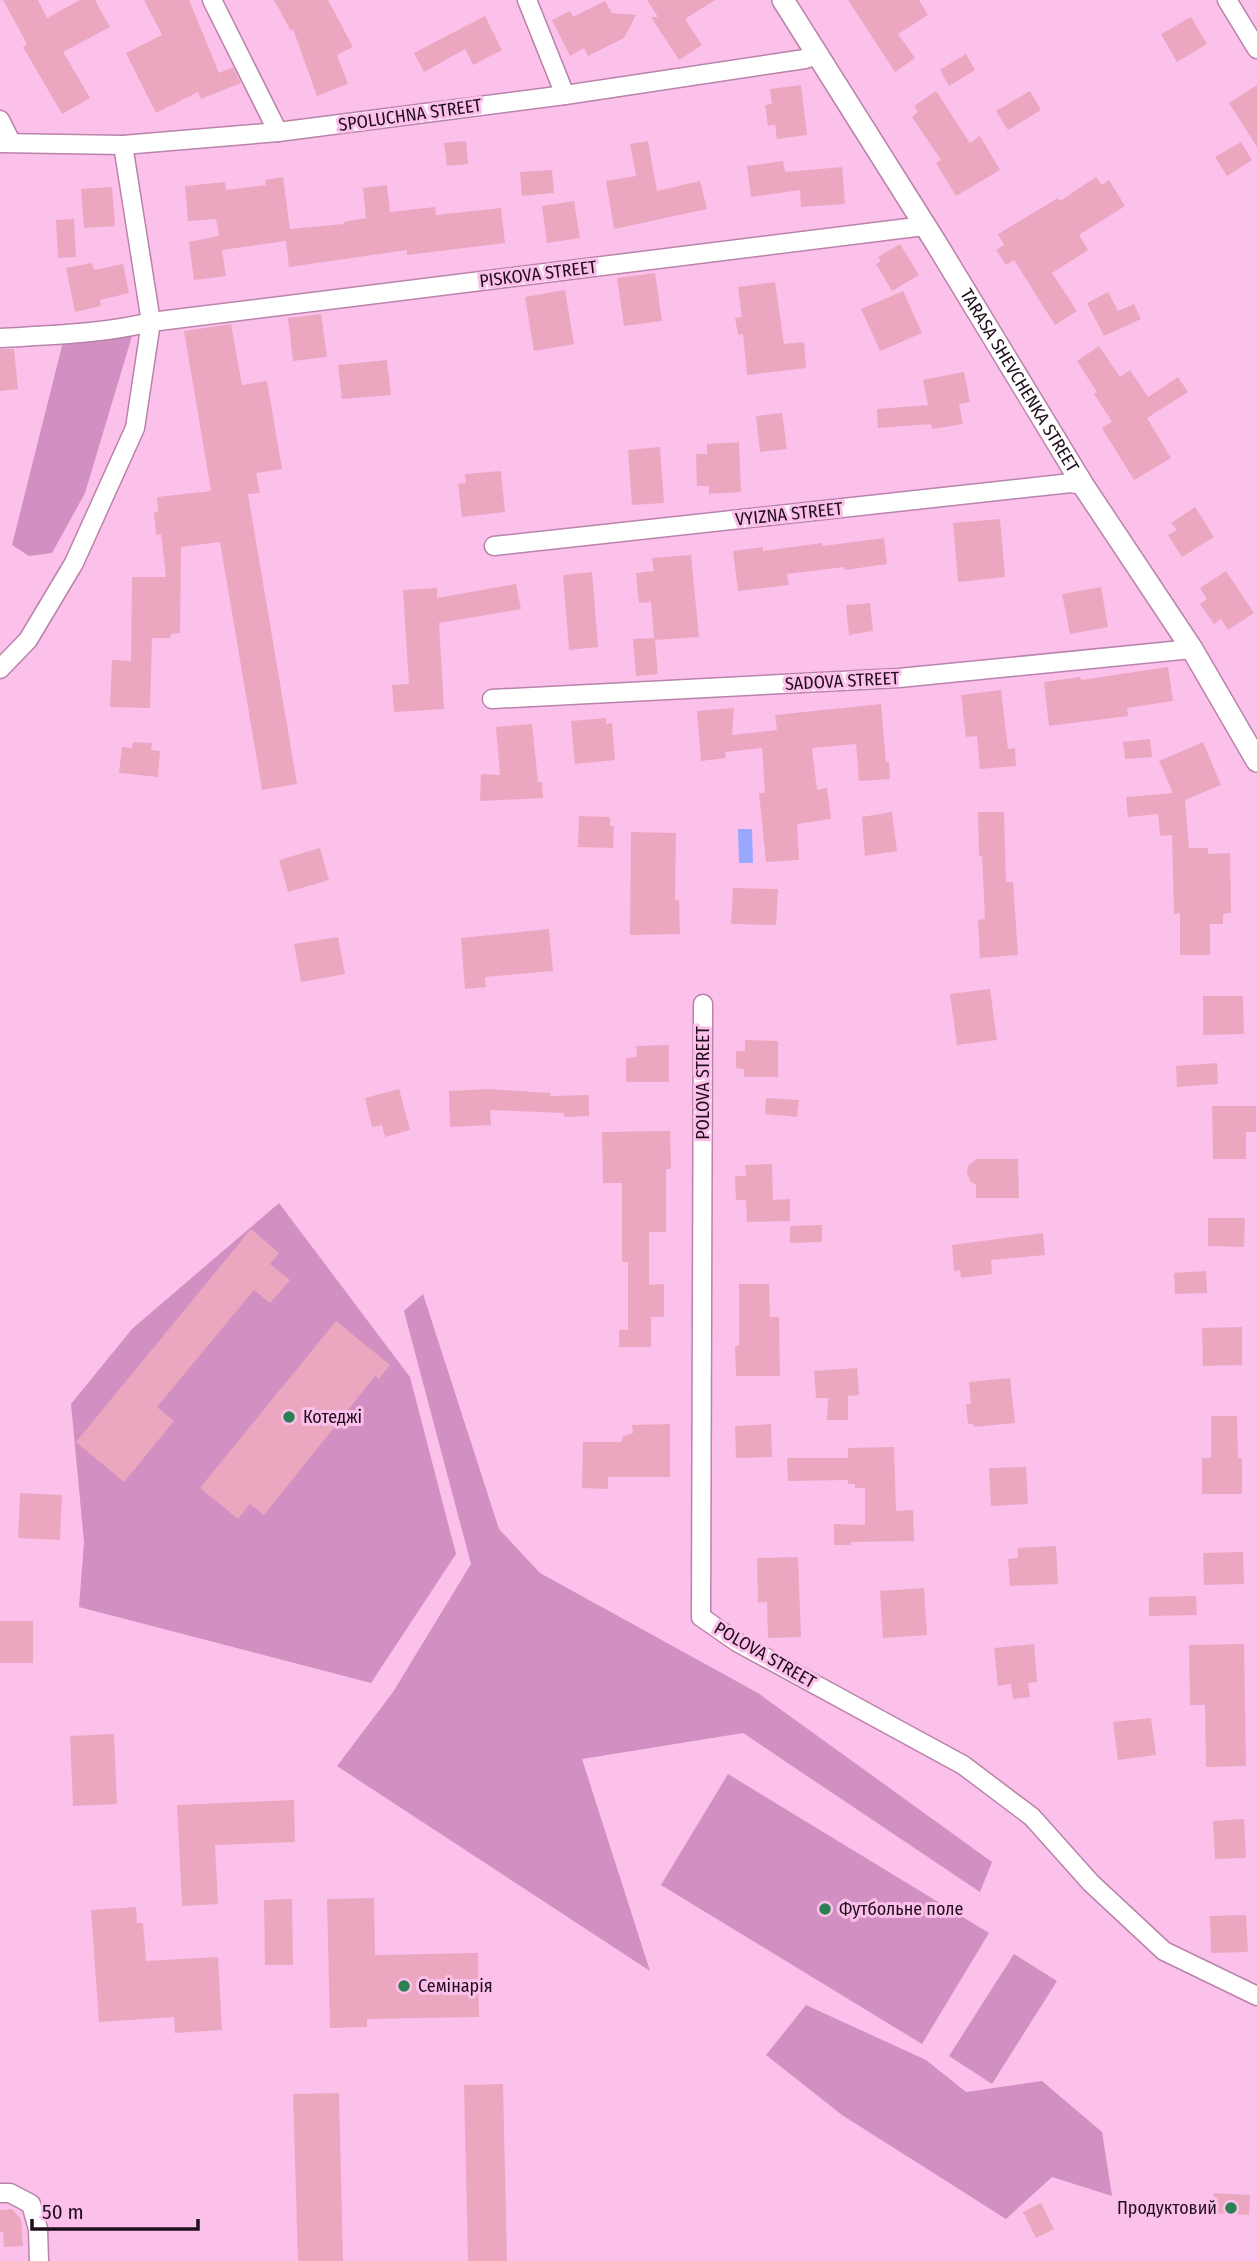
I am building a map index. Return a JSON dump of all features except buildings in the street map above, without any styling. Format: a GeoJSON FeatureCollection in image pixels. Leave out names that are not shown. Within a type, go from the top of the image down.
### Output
{"type":"FeatureCollection","features":[{"type":"Feature","properties":{"kind":"street"},"geometry":{"type":"LineString","coordinates":[[212,0],[278,132]]}},
{"type":"Feature","properties":{"kind":"street"},"geometry":{"type":"LineString","coordinates":[[527,0],[565,95]]}},
{"type":"Feature","properties":{"kind":"street","name":"TARASA SHEVCHENKA STREET"},"geometry":{"type":"LineString","coordinates":[[783,0],[1083,485],[1192,649],[1257,761]]}},
{"type":"Feature","properties":{"kind":"street"},"geometry":{"type":"LineString","coordinates":[[1227,0],[1257,49]]}},
{"type":"Feature","properties":{"kind":"street","name":"SPOLUCHNA STREET"},"geometry":{"type":"LineString","coordinates":[[6,143],[123,145],[278,132],[565,95],[817,55]]}},
{"type":"Feature","properties":{"kind":"street"},"geometry":{"type":"LineString","coordinates":[[0,120],[6,143]]}},
{"type":"Feature","properties":{"kind":"street"},"geometry":{"type":"LineString","coordinates":[[0,668],[28,640],[74,563],[135,428],[151,322],[123,145]]}},
{"type":"Feature","properties":{"kind":"street","name":"PISKOVA STREET"},"geometry":{"type":"LineString","coordinates":[[0,338],[135,326],[924,226]]}},
{"type":"Feature","properties":{"kind":"street","name":"VYIZNA STREET"},"geometry":{"type":"LineString","coordinates":[[495,546],[1057,485],[1083,485]]}},
{"type":"Feature","properties":{"kind":"street","name":"SADOVA STREET"},"geometry":{"type":"LineString","coordinates":[[492,699],[899,678],[1192,649]]}},
{"type":"Feature","properties":{"kind":"street","name":"POLOVA STREET"},"geometry":{"type":"LineString","coordinates":[[703,1004],[701,1618],[737,1642],[963,1765],[1032,1817],[1091,1883],[1164,1951],[1257,1996]]}},
{"type":"Feature","properties":{"kind":"street"},"geometry":{"type":"LineString","coordinates":[[0,2193],[10,2193],[31,2204],[38,2229],[39,2261]]}},
{"type":"Feature","properties":{"kind":"shaded area"},"geometry":{"type":"Polygon","coordinates":[[[135,326],[85,493],[52,553],[29,556],[12,545],[65,334],[135,326]]]}},
{"type":"Feature","properties":{"kind":"shaded area"},"geometry":{"type":"Polygon","coordinates":[[[279,1203],[410,1377],[456,1554],[371,1683],[79,1607],[84,1542],[71,1404],[132,1329],[279,1203]]]}},
{"type":"Feature","properties":{"kind":"shaded area"},"geometry":{"type":"Polygon","coordinates":[[[423,1294],[499,1529],[540,1573],[758,1693],[992,1862],[980,1892],[743,1733],[582,1759],[650,1971],[337,1766],[393,1692],[471,1564],[404,1311],[423,1294]]]}},
{"type":"Feature","properties":{"kind":"shaded area","name":"Футбольне поле"},"geometry":{"type":"Polygon","coordinates":[[[728,1774],[989,1933],[922,2044],[661,1885],[728,1774]]]}},
{"type":"Feature","properties":{"kind":"shaded area"},"geometry":{"type":"Polygon","coordinates":[[[1014,1954],[1057,1981],[992,2084],[949,2056],[1014,1954]]]}},
{"type":"Feature","properties":{"kind":"shaded area"},"geometry":{"type":"Polygon","coordinates":[[[806,2005],[926,2060],[966,2092],[1042,2081],[1102,2132],[1112,2196],[1052,2177],[1006,2219],[842,2115],[766,2055],[806,2005]]]}},
{"type":"Feature","properties":{"kind":"water"},"geometry":{"type":"Polygon","coordinates":[[[738,829],[752,829],[753,863],[739,863],[738,829]]]}},
{"type":"Feature","properties":{"kind":"place","name":"Котеджі"},"geometry":{"type":"Point","coordinates":[289,1417]}},
{"type":"Feature","properties":{"kind":"place","name":"Футбольне поле"},"geometry":{"type":"Point","coordinates":[825,1909]}},
{"type":"Feature","properties":{"kind":"place","name":"Семінарія"},"geometry":{"type":"Point","coordinates":[404,1986]}},
{"type":"Feature","properties":{"kind":"place","name":"Продуктовий"},"geometry":{"type":"Point","coordinates":[1231,2208]}}]}
